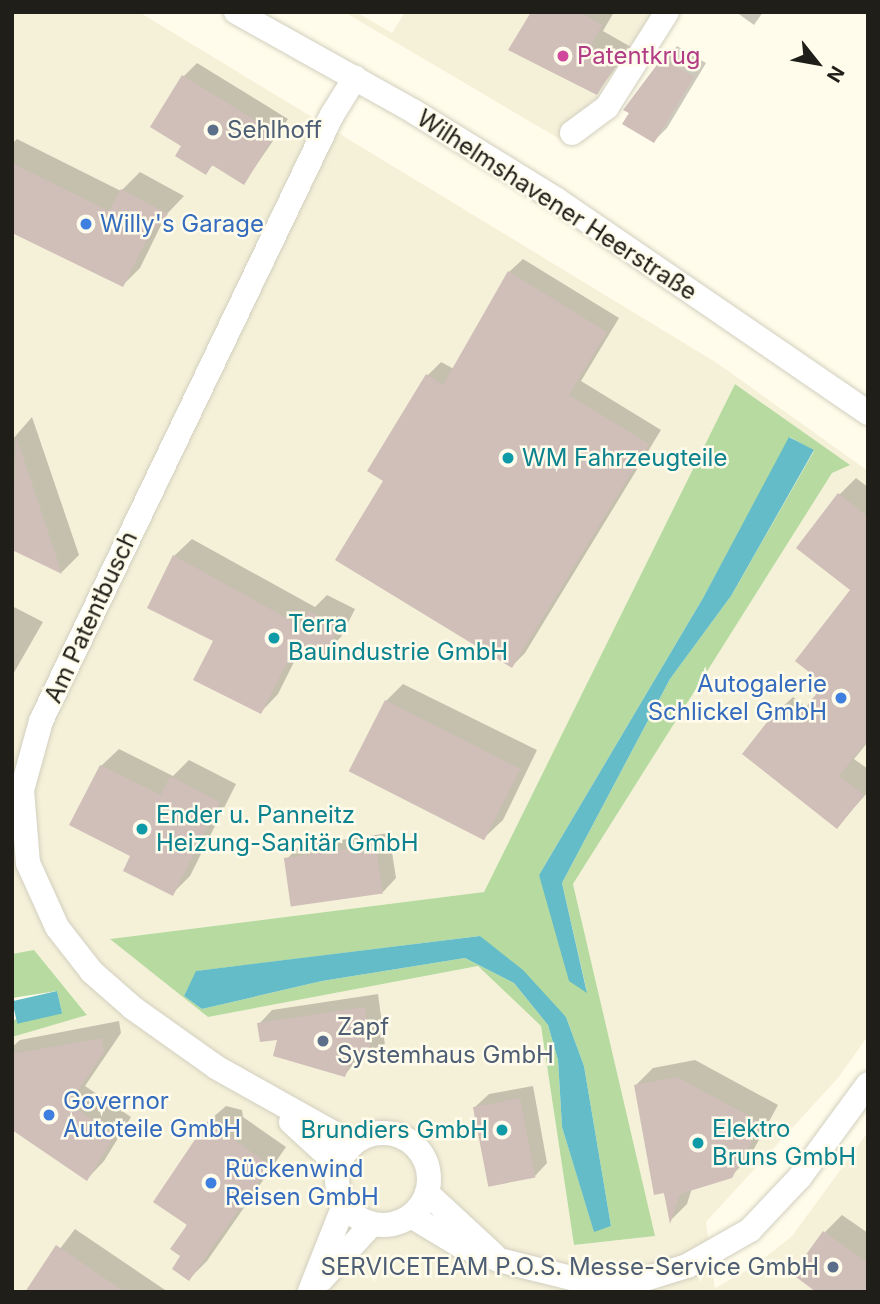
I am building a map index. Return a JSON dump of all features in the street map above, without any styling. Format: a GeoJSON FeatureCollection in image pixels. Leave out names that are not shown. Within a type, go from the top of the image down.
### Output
{"type":"FeatureCollection","features":[{"type":"Feature","properties":{"kind":"street","name":"Wilhelmshavener Heerstraße"},"geometry":{"type":"LineString","coordinates":[[236,12],[355,78],[557,200],[868,413]]}},
{"type":"Feature","properties":{"kind":"street"},"geometry":{"type":"LineString","coordinates":[[572,133],[607,107],[667,12]]}},
{"type":"Feature","properties":{"kind":"street","name":"Am Patentbusch"},"geometry":{"type":"LineString","coordinates":[[353,1144],[265,1098],[117,995],[57,927],[28,863],[22,790],[41,721],[332,115],[355,78]]}},
{"type":"Feature","properties":{"kind":"street"},"geometry":{"type":"LineString","coordinates":[[411,1216],[461,1246],[499,1260],[575,1279],[632,1283],[687,1266],[720,1250],[764,1216],[800,1177],[868,1084]]}},
{"type":"Feature","properties":{"kind":"street","name":"Am Patentbusch"},"geometry":{"type":"LineString","coordinates":[[265,1098],[339,1166]]}},
{"type":"Feature","properties":{"kind":"street"},"geometry":{"type":"LineString","coordinates":[[310,1292],[344,1205],[337,1179],[339,1166],[353,1144],[380,1133],[408,1141],[426,1164],[427,1193],[411,1216],[391,1224],[371,1225],[344,1205]]}},
{"type":"Feature","properties":{"kind":"street"},"geometry":{"type":"LineString","coordinates":[[427,1193],[499,1260]]}},
{"type":"Feature","properties":{"kind":"street"},"geometry":{"type":"LineString","coordinates":[[310,1292],[371,1225]]}},
{"type":"Feature","properties":{"kind":"shaded area"},"geometry":{"type":"Polygon","coordinates":[[[12,12],[139,12],[717,363],[868,471],[868,1036],[838,1078],[706,1222],[715,1288],[753,1267],[792,1236],[868,1132],[868,1292],[12,1292],[12,1037],[87,1014],[34,951],[12,954],[12,12]],[[735,384],[484,892],[111,939],[208,1017],[478,966],[541,1026],[574,1245],[654,1236],[573,884],[832,473],[849,465],[735,384]]]}},
{"type":"Feature","properties":{"kind":"shaded area"},"geometry":{"type":"Polygon","coordinates":[[[344,12],[356,12],[392,33],[405,12],[656,12],[573,147],[344,12]]]}},
{"type":"Feature","properties":{"kind":"green space"},"geometry":{"type":"Polygon","coordinates":[[[735,384],[850,465],[832,473],[573,884],[655,1236],[574,1245],[541,1026],[478,966],[208,1017],[110,939],[484,892],[735,384]],[[790,437],[703,598],[539,875],[587,992],[562,883],[670,679],[731,596],[814,451],[790,437]],[[480,936],[197,971],[184,996],[202,1009],[322,981],[465,958],[514,983],[548,1025],[558,1060],[562,1127],[594,1231],[611,1226],[584,1066],[566,1017],[480,936]]]}},
{"type":"Feature","properties":{"kind":"green space"},"geometry":{"type":"Polygon","coordinates":[[[34,950],[87,1015],[12,1037],[12,1020],[62,1013],[57,991],[12,998],[12,954],[34,950]]]}},
{"type":"Feature","properties":{"kind":"water"},"geometry":{"type":"Polygon","coordinates":[[[789,437],[814,450],[731,596],[670,679],[562,883],[587,993],[569,981],[539,875],[703,598],[789,437]]]}},
{"type":"Feature","properties":{"kind":"water"},"geometry":{"type":"Polygon","coordinates":[[[480,936],[523,970],[566,1017],[584,1066],[611,1226],[594,1232],[562,1127],[558,1060],[548,1025],[514,983],[465,958],[322,981],[202,1009],[184,996],[196,971],[480,936]]]}},
{"type":"Feature","properties":{"kind":"water"},"geometry":{"type":"Polygon","coordinates":[[[57,991],[62,1013],[17,1024],[12,1001],[57,991]]]}},
{"type":"Feature","properties":{"kind":"building","name":"Patentkrug"},"geometry":{"type":"Polygon","coordinates":[[[531,12],[580,12],[602,25],[591,45],[618,61],[597,95],[508,50],[531,12]]]}},
{"type":"Feature","properties":{"kind":"building"},"geometry":{"type":"Polygon","coordinates":[[[662,58],[694,77],[654,143],[622,124],[629,113],[623,110],[662,58]]]}},
{"type":"Feature","properties":{"kind":"building","name":"Sehlhoff"},"geometry":{"type":"Polygon","coordinates":[[[182,75],[276,133],[244,185],[212,165],[206,175],[175,156],[181,146],[150,127],[182,75]]]}},
{"type":"Feature","properties":{"kind":"building","name":"Willy's Garage"},"geometry":{"type":"Polygon","coordinates":[[[12,163],[109,211],[121,189],[168,214],[149,235],[123,287],[12,233],[12,163]]]}},
{"type":"Feature","properties":{"kind":"building","name":"WM Fahrzeugteile"},"geometry":{"type":"Polygon","coordinates":[[[508,271],[607,332],[569,395],[649,444],[512,668],[335,560],[383,481],[367,471],[426,374],[443,385],[508,271]]]}},
{"type":"Feature","properties":{"kind":"building"},"geometry":{"type":"Polygon","coordinates":[[[16,436],[62,574],[12,550],[16,436]]]}},
{"type":"Feature","properties":{"kind":"building","name":"Autogalerie Schlickel GmbH"},"geometry":{"type":"Polygon","coordinates":[[[838,493],[868,517],[868,740],[839,776],[864,795],[837,829],[742,754],[775,712],[792,725],[824,684],[795,661],[850,590],[796,548],[838,493]]]}},
{"type":"Feature","properties":{"kind":"building","name":"Terra Bauindustrie GmbH"},"geometry":{"type":"Polygon","coordinates":[[[173,555],[301,626],[308,611],[339,626],[324,656],[297,643],[261,714],[193,680],[213,641],[147,608],[173,555]]]}},
{"type":"Feature","properties":{"kind":"building"},"geometry":{"type":"Polygon","coordinates":[[[385,700],[520,769],[484,840],[349,771],[385,700]]]}},
{"type":"Feature","properties":{"kind":"building","name":"Ender u. Panneitz Heizung-Sanitär GmbH"},"geometry":{"type":"Polygon","coordinates":[[[100,765],[161,795],[170,776],[220,802],[173,896],[123,871],[130,856],[69,825],[100,765]]]}},
{"type":"Feature","properties":{"kind":"building"},"geometry":{"type":"Polygon","coordinates":[[[376,845],[383,894],[291,906],[284,858],[376,845]]]}},
{"type":"Feature","properties":{"kind":"building","name":"Zapf Systemhaus GmbH"},"geometry":{"type":"Polygon","coordinates":[[[365,1007],[372,1060],[353,1054],[345,1077],[273,1056],[277,1040],[260,1042],[257,1023],[365,1007]]]}},
{"type":"Feature","properties":{"kind":"building","name":"Governor Autoteile GmbH"},"geometry":{"type":"Polygon","coordinates":[[[102,1038],[104,1052],[69,1104],[115,1135],[87,1181],[12,1130],[12,1054],[102,1038]]]}},
{"type":"Feature","properties":{"kind":"building","name":"Elektro Bruns GmbH"},"geometry":{"type":"Polygon","coordinates":[[[677,1077],[762,1123],[732,1178],[680,1194],[670,1224],[664,1193],[654,1195],[634,1085],[677,1077]]]}},
{"type":"Feature","properties":{"kind":"building","name":"Brundiers GmbH"},"geometry":{"type":"Polygon","coordinates":[[[520,1098],[535,1178],[488,1187],[473,1107],[520,1098]]]}},
{"type":"Feature","properties":{"kind":"building","name":"Rückenwind Reisen GmbH"},"geometry":{"type":"Polygon","coordinates":[[[208,1122],[216,1128],[225,1126],[226,1134],[270,1165],[189,1281],[172,1269],[180,1256],[170,1249],[187,1225],[153,1202],[196,1138],[196,1131],[208,1122]]]}},
{"type":"Feature","properties":{"kind":"building","name":"SERVICETEAM P.O.S. Messe-Service GmbH"},"geometry":{"type":"Polygon","coordinates":[[[823,1231],[868,1263],[868,1292],[816,1292],[792,1274],[823,1231]]]}},
{"type":"Feature","properties":{"kind":"building"},"geometry":{"type":"Polygon","coordinates":[[[56,1245],[125,1292],[25,1292],[56,1245]]]}},
{"type":"Feature","properties":{"kind":"place","name":"Patentkrug"},"geometry":{"type":"Point","coordinates":[563,56]}},
{"type":"Feature","properties":{"kind":"place","name":"Sehlhoff"},"geometry":{"type":"Point","coordinates":[213,130]}},
{"type":"Feature","properties":{"kind":"place","name":"Willy's Garage"},"geometry":{"type":"Point","coordinates":[86,224]}},
{"type":"Feature","properties":{"kind":"place","name":"WM Fahrzeugteile"},"geometry":{"type":"Point","coordinates":[508,458]}},
{"type":"Feature","properties":{"kind":"place","name":"Terra Bauindustrie GmbH"},"geometry":{"type":"Point","coordinates":[274,638]}},
{"type":"Feature","properties":{"kind":"place","name":"Autogalerie Schlickel GmbH"},"geometry":{"type":"Point","coordinates":[841,698]}},
{"type":"Feature","properties":{"kind":"place","name":"Ender u. Panneitz Heizung-Sanitär GmbH"},"geometry":{"type":"Point","coordinates":[142,829]}},
{"type":"Feature","properties":{"kind":"place","name":"Zapf Systemhaus GmbH"},"geometry":{"type":"Point","coordinates":[323,1041]}},
{"type":"Feature","properties":{"kind":"place","name":"Governor Autoteile GmbH"},"geometry":{"type":"Point","coordinates":[49,1115]}},
{"type":"Feature","properties":{"kind":"place","name":"Brundiers GmbH"},"geometry":{"type":"Point","coordinates":[502,1130]}},
{"type":"Feature","properties":{"kind":"place","name":"Elektro Bruns GmbH"},"geometry":{"type":"Point","coordinates":[698,1143]}},
{"type":"Feature","properties":{"kind":"place","name":"Rückenwind Reisen GmbH"},"geometry":{"type":"Point","coordinates":[211,1183]}},
{"type":"Feature","properties":{"kind":"place","name":"SERVICETEAM P.O.S. Messe-Service GmbH"},"geometry":{"type":"Point","coordinates":[833,1267]}}]}
